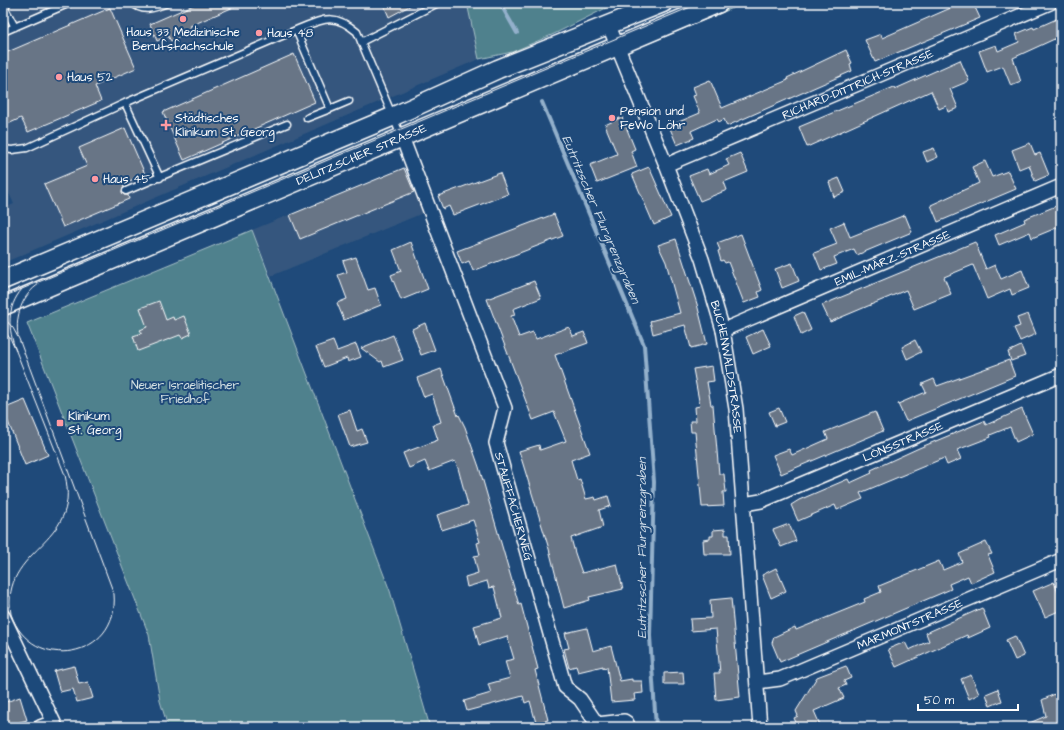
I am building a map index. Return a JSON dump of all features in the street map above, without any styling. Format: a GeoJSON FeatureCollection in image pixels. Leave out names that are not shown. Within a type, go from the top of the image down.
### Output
{"type":"FeatureCollection","features":[{"type":"Feature","properties":{"kind":"main road","name":"DELITZSCHER STRASSE"},"geometry":{"type":"LineString","coordinates":[[3,280],[394,116],[498,69],[609,26],[663,3]]}},
{"type":"Feature","properties":{"kind":"main road","name":"DELITZSCHER STRASSE"},"geometry":{"type":"LineString","coordinates":[[3,306],[719,3]]}},
{"type":"Feature","properties":{"kind":"street","name":"RICHARD-DITTRICH-STRASSE"},"geometry":{"type":"LineString","coordinates":[[666,165],[1050,3]]}},
{"type":"Feature","properties":{"kind":"street","name":"BUCHENWALDSTRASSE"},"geometry":{"type":"LineString","coordinates":[[609,26],[666,165],[702,259],[723,330],[736,409],[760,727]]}},
{"type":"Feature","properties":{"kind":"street","name":"STAUFFACHERWEG"},"geometry":{"type":"LineString","coordinates":[[402,137],[505,408],[496,443],[565,687],[580,699],[597,724],[624,721],[627,723],[628,727]]}},
{"type":"Feature","properties":{"kind":"street","name":"EMIL-MÄRZ-STRASSE"},"geometry":{"type":"LineString","coordinates":[[723,330],[1061,186]]}},
{"type":"Feature","properties":{"kind":"street","name":"LÖNSSTRASSE"},"geometry":{"type":"LineString","coordinates":[[744,504],[761,501],[1061,375]]}},
{"type":"Feature","properties":{"kind":"street","name":"MARMONTSTRASSE"},"geometry":{"type":"LineString","coordinates":[[757,682],[780,679],[1061,560]]}},
{"type":"Feature","properties":{"kind":"street"},"geometry":{"type":"LineString","coordinates":[[3,616],[54,724],[40,727]]}},
{"type":"Feature","properties":{"kind":"lane"},"geometry":{"type":"LineString","coordinates":[[3,32],[70,3]]}},
{"type":"Feature","properties":{"kind":"lane"},"geometry":{"type":"LineString","coordinates":[[133,3],[144,9],[155,8],[167,3]]}},
{"type":"Feature","properties":{"kind":"lane"},"geometry":{"type":"LineString","coordinates":[[361,42],[438,3]]}},
{"type":"Feature","properties":{"kind":"lane"},"geometry":{"type":"LineString","coordinates":[[3,5],[15,27]]}},
{"type":"Feature","properties":{"kind":"lane"},"geometry":{"type":"LineString","coordinates":[[3,149],[12,150],[27,148],[125,103],[296,30],[322,20],[334,19],[345,22],[357,32],[402,137]]}},
{"type":"Feature","properties":{"kind":"lane"},"geometry":{"type":"LineString","coordinates":[[296,30],[330,109]]}},
{"type":"Feature","properties":{"kind":"lane"},"geometry":{"type":"LineString","coordinates":[[307,118],[349,101]]}},
{"type":"Feature","properties":{"kind":"lane"},"geometry":{"type":"LineString","coordinates":[[125,103],[160,178]]}},
{"type":"Feature","properties":{"kind":"lane"},"geometry":{"type":"LineString","coordinates":[[126,191],[287,124]]}},
{"type":"Feature","properties":{"kind":"shaded area","name":"Städtisches Klinikum St. Georg"},"geometry":{"type":"Polygon","coordinates":[[[3,3],[483,3],[479,59],[3,263],[3,209],[14,204],[3,180],[3,3]]]}},
{"type":"Feature","properties":{"kind":"shaded area"},"geometry":{"type":"Polygon","coordinates":[[[404,168],[423,213],[271,276],[252,230],[404,168]]]}},
{"type":"Feature","properties":{"kind":"green space"},"geometry":{"type":"Polygon","coordinates":[[[467,3],[616,3],[554,34],[512,52],[479,59],[467,3]]]}},
{"type":"Feature","properties":{"kind":"green space"},"geometry":{"type":"Polygon","coordinates":[[[729,3],[745,3],[647,44],[644,38],[729,3]]]}},
{"type":"Feature","properties":{"kind":"green space","name":"Neuer Israelitischer Friedhof"},"geometry":{"type":"Polygon","coordinates":[[[252,230],[390,591],[430,727],[168,727],[160,701],[149,635],[27,323],[252,230]]]}},
{"type":"Feature","properties":{"kind":"building","name":"Haus 33 Medizinische Berufsfachschule"},"geometry":{"type":"Polygon","coordinates":[[[198,3],[243,3],[190,26],[192,32],[171,41],[168,36],[157,41],[150,24],[198,3]]]}},
{"type":"Feature","properties":{"kind":"building"},"geometry":{"type":"Polygon","coordinates":[[[383,3],[415,3],[389,17],[383,3]]]}},
{"type":"Feature","properties":{"kind":"building"},"geometry":{"type":"Polygon","coordinates":[[[962,3],[973,3],[980,18],[875,62],[865,40],[881,34],[882,38],[962,3]]]}},
{"type":"Feature","properties":{"kind":"building","name":"Haus 52"},"geometry":{"type":"Polygon","coordinates":[[[110,8],[136,68],[95,86],[101,101],[28,132],[21,118],[8,124],[3,113],[3,54],[110,8]]]}},
{"type":"Feature","properties":{"kind":"building"},"geometry":{"type":"Polygon","coordinates":[[[1061,17],[1061,36],[1013,58],[1021,82],[1011,86],[1003,66],[987,72],[979,51],[996,45],[998,51],[1019,42],[1016,34],[1033,27],[1034,29],[1061,17]]]}},
{"type":"Feature","properties":{"kind":"building"},"geometry":{"type":"Polygon","coordinates":[[[846,50],[852,63],[850,64],[852,71],[727,126],[724,119],[719,122],[717,119],[691,131],[694,138],[677,145],[669,126],[700,113],[693,96],[696,95],[693,87],[710,80],[722,108],[788,80],[787,78],[846,50]]]}},
{"type":"Feature","properties":{"kind":"building"},"geometry":{"type":"Polygon","coordinates":[[[294,54],[315,102],[184,160],[163,112],[294,54]]]}},
{"type":"Feature","properties":{"kind":"building"},"geometry":{"type":"Polygon","coordinates":[[[960,60],[969,81],[950,89],[958,108],[948,112],[946,106],[939,109],[931,91],[807,147],[799,127],[894,87],[895,89],[960,60]]]}},
{"type":"Feature","properties":{"kind":"building"},"geometry":{"type":"Polygon","coordinates":[[[622,117],[635,149],[631,151],[637,167],[597,183],[590,165],[617,154],[605,125],[622,117]]]}},
{"type":"Feature","properties":{"kind":"building","name":"Haus 45"},"geometry":{"type":"Polygon","coordinates":[[[125,128],[145,174],[123,184],[124,187],[122,192],[124,195],[128,195],[129,199],[63,227],[44,184],[87,166],[79,148],[125,128]]]}},
{"type":"Feature","properties":{"kind":"building"},"geometry":{"type":"Polygon","coordinates":[[[1030,143],[1035,155],[1040,153],[1049,175],[1035,181],[1029,165],[1019,169],[1012,150],[1030,143]]]}},
{"type":"Feature","properties":{"kind":"building"},"geometry":{"type":"Polygon","coordinates":[[[934,148],[938,157],[927,162],[923,152],[934,148]]]}},
{"type":"Feature","properties":{"kind":"building"},"geometry":{"type":"Polygon","coordinates":[[[740,153],[748,172],[724,182],[727,190],[700,201],[689,176],[707,169],[709,174],[729,165],[726,159],[740,153]]]}},
{"type":"Feature","properties":{"kind":"building"},"geometry":{"type":"Polygon","coordinates":[[[985,161],[992,177],[1008,171],[1016,189],[938,222],[931,205],[979,183],[972,167],[985,161]]]}},
{"type":"Feature","properties":{"kind":"building"},"geometry":{"type":"Polygon","coordinates":[[[649,167],[671,217],[654,225],[632,174],[649,167]]]}},
{"type":"Feature","properties":{"kind":"building"},"geometry":{"type":"Polygon","coordinates":[[[404,168],[414,192],[300,239],[290,215],[404,168]]]}},
{"type":"Feature","properties":{"kind":"building"},"geometry":{"type":"Polygon","coordinates":[[[500,173],[508,194],[453,215],[449,206],[443,209],[438,196],[500,173]]]}},
{"type":"Feature","properties":{"kind":"building"},"geometry":{"type":"Polygon","coordinates":[[[839,178],[845,192],[834,197],[829,182],[839,178]]]}},
{"type":"Feature","properties":{"kind":"building"},"geometry":{"type":"Polygon","coordinates":[[[1061,204],[1061,226],[1032,238],[1030,232],[999,245],[995,235],[1025,222],[1024,219],[1061,204]]]}},
{"type":"Feature","properties":{"kind":"building"},"geometry":{"type":"Polygon","coordinates":[[[554,214],[563,236],[473,271],[469,261],[462,264],[457,251],[554,214]]]}},
{"type":"Feature","properties":{"kind":"building"},"geometry":{"type":"Polygon","coordinates":[[[905,215],[912,232],[857,255],[854,249],[834,257],[837,264],[821,270],[814,253],[837,244],[830,228],[844,222],[850,237],[905,215]]]}},
{"type":"Feature","properties":{"kind":"building"},"geometry":{"type":"Polygon","coordinates":[[[741,234],[762,290],[758,292],[760,297],[744,303],[728,262],[725,263],[723,260],[721,261],[718,251],[720,250],[717,243],[741,234]]]}},
{"type":"Feature","properties":{"kind":"building"},"geometry":{"type":"Polygon","coordinates":[[[676,239],[697,304],[707,344],[691,348],[685,325],[653,334],[650,321],[680,313],[666,262],[658,245],[676,239]]]}},
{"type":"Feature","properties":{"kind":"building"},"geometry":{"type":"Polygon","coordinates":[[[411,242],[428,289],[401,300],[391,275],[401,271],[393,250],[411,242]]]}},
{"type":"Feature","properties":{"kind":"building"},"geometry":{"type":"Polygon","coordinates":[[[975,242],[986,269],[995,265],[1001,279],[1022,270],[1029,288],[1012,295],[1010,289],[987,299],[973,265],[944,277],[951,294],[914,309],[906,290],[830,322],[822,305],[975,242]]]}},
{"type":"Feature","properties":{"kind":"building"},"geometry":{"type":"Polygon","coordinates":[[[356,257],[368,290],[375,288],[381,305],[344,320],[337,303],[347,299],[338,275],[347,272],[343,261],[356,257]]]}},
{"type":"Feature","properties":{"kind":"building"},"geometry":{"type":"Polygon","coordinates":[[[792,263],[799,281],[782,288],[775,269],[792,263]]]}},
{"type":"Feature","properties":{"kind":"building"},"geometry":{"type":"Polygon","coordinates":[[[534,281],[541,298],[513,309],[515,315],[511,316],[519,337],[533,332],[536,339],[569,327],[573,336],[584,332],[588,343],[555,355],[590,453],[571,460],[577,480],[580,479],[586,499],[595,497],[596,500],[608,496],[611,506],[599,510],[603,527],[571,538],[575,553],[582,573],[617,564],[623,589],[589,597],[590,600],[564,608],[549,549],[519,451],[539,445],[540,450],[566,441],[554,412],[533,420],[487,299],[534,281]]]}},
{"type":"Feature","properties":{"kind":"building"},"geometry":{"type":"Polygon","coordinates":[[[159,301],[166,320],[173,317],[174,320],[184,316],[191,334],[182,338],[180,335],[138,351],[133,336],[142,333],[140,330],[147,327],[140,308],[159,301]]]}},
{"type":"Feature","properties":{"kind":"building"},"geometry":{"type":"Polygon","coordinates":[[[803,312],[811,330],[801,335],[794,316],[803,312]]]}},
{"type":"Feature","properties":{"kind":"building"},"geometry":{"type":"Polygon","coordinates":[[[1028,314],[1036,334],[1020,341],[1014,328],[1020,326],[1017,318],[1028,314]]]}},
{"type":"Feature","properties":{"kind":"building"},"geometry":{"type":"Polygon","coordinates":[[[425,323],[435,350],[421,355],[412,329],[425,323]]]}},
{"type":"Feature","properties":{"kind":"building"},"geometry":{"type":"Polygon","coordinates":[[[763,329],[771,346],[753,354],[746,337],[763,329]]]}},
{"type":"Feature","properties":{"kind":"building"},"geometry":{"type":"Polygon","coordinates":[[[393,335],[403,360],[384,367],[382,361],[380,362],[361,348],[393,335]]]}},
{"type":"Feature","properties":{"kind":"building"},"geometry":{"type":"Polygon","coordinates":[[[915,340],[921,352],[907,359],[902,347],[915,340]]]}},
{"type":"Feature","properties":{"kind":"building"},"geometry":{"type":"Polygon","coordinates":[[[333,341],[337,351],[356,344],[361,357],[348,362],[347,358],[324,367],[316,347],[333,341]]]}},
{"type":"Feature","properties":{"kind":"building"},"geometry":{"type":"Polygon","coordinates":[[[1021,346],[1025,356],[1011,361],[1008,352],[1021,346]]]}},
{"type":"Feature","properties":{"kind":"building"},"geometry":{"type":"Polygon","coordinates":[[[1009,360],[1015,376],[906,421],[898,404],[926,392],[922,384],[934,379],[937,386],[1009,360]]]}},
{"type":"Feature","properties":{"kind":"building"},"geometry":{"type":"Polygon","coordinates":[[[712,366],[714,381],[707,382],[711,405],[713,405],[719,474],[724,474],[726,492],[723,492],[724,506],[702,507],[695,432],[691,432],[690,421],[696,421],[695,407],[700,406],[693,369],[712,366]]]}},
{"type":"Feature","properties":{"kind":"building"},"geometry":{"type":"Polygon","coordinates":[[[441,369],[458,416],[459,415],[465,427],[479,467],[519,605],[521,604],[538,669],[535,670],[548,720],[536,723],[530,701],[525,703],[523,696],[467,711],[464,701],[491,693],[488,684],[510,678],[505,661],[514,659],[507,636],[479,645],[474,626],[502,618],[494,587],[489,588],[487,581],[467,587],[465,577],[478,573],[474,556],[480,555],[477,543],[480,542],[473,520],[442,530],[437,515],[468,505],[455,461],[429,471],[425,461],[409,468],[403,453],[438,440],[433,425],[441,422],[432,394],[424,397],[417,378],[441,369]]]}},
{"type":"Feature","properties":{"kind":"building"},"geometry":{"type":"Polygon","coordinates":[[[25,400],[48,455],[25,465],[3,409],[25,400]]]}},
{"type":"Feature","properties":{"kind":"building"},"geometry":{"type":"Polygon","coordinates":[[[779,408],[785,422],[775,426],[769,412],[779,408]]]}},
{"type":"Feature","properties":{"kind":"building"},"geometry":{"type":"Polygon","coordinates":[[[1022,409],[1033,434],[1016,442],[1010,427],[990,435],[991,437],[957,450],[961,459],[947,465],[944,458],[860,493],[863,499],[837,510],[835,505],[798,521],[791,505],[799,500],[848,479],[850,483],[872,473],[871,470],[919,448],[984,421],[986,425],[1022,409]]]}},
{"type":"Feature","properties":{"kind":"building"},"geometry":{"type":"Polygon","coordinates":[[[350,410],[357,431],[362,429],[367,442],[350,447],[338,414],[350,410]]]}},
{"type":"Feature","properties":{"kind":"building"},"geometry":{"type":"Polygon","coordinates":[[[875,412],[883,431],[781,474],[773,455],[789,449],[792,455],[828,439],[825,432],[875,412]]]}},
{"type":"Feature","properties":{"kind":"building"},"geometry":{"type":"Polygon","coordinates":[[[789,524],[796,541],[781,547],[773,530],[789,524]]]}},
{"type":"Feature","properties":{"kind":"building"},"geometry":{"type":"Polygon","coordinates":[[[725,529],[725,535],[729,535],[730,554],[704,554],[703,540],[710,539],[710,536],[713,536],[713,530],[725,529]]]}},
{"type":"Feature","properties":{"kind":"building"},"geometry":{"type":"Polygon","coordinates":[[[986,542],[992,554],[988,555],[995,572],[971,583],[968,576],[949,584],[951,589],[780,662],[772,643],[774,637],[795,627],[796,630],[865,602],[864,599],[881,592],[879,586],[939,561],[943,570],[962,562],[959,554],[986,542]]]}},
{"type":"Feature","properties":{"kind":"building"},"geometry":{"type":"Polygon","coordinates":[[[776,568],[786,591],[771,598],[762,575],[776,568]]]}},
{"type":"Feature","properties":{"kind":"building"},"geometry":{"type":"Polygon","coordinates":[[[1054,582],[1061,600],[1061,610],[1045,617],[1033,591],[1054,582]]]}},
{"type":"Feature","properties":{"kind":"building"},"geometry":{"type":"Polygon","coordinates":[[[731,598],[740,697],[716,700],[714,673],[720,673],[716,629],[691,631],[690,619],[711,618],[710,600],[731,598]]]}},
{"type":"Feature","properties":{"kind":"building"},"geometry":{"type":"Polygon","coordinates":[[[982,608],[990,628],[968,638],[967,635],[896,667],[888,649],[905,642],[909,650],[929,641],[926,633],[982,608]]]}},
{"type":"Feature","properties":{"kind":"building"},"geometry":{"type":"Polygon","coordinates":[[[587,628],[593,651],[611,646],[620,681],[632,679],[632,681],[642,681],[643,693],[634,694],[635,700],[611,702],[607,667],[603,668],[603,666],[578,672],[576,666],[569,668],[564,649],[569,648],[565,633],[587,628]]]}},
{"type":"Feature","properties":{"kind":"building"},"geometry":{"type":"Polygon","coordinates":[[[1015,636],[1024,656],[1015,660],[1006,640],[1015,636]]]}},
{"type":"Feature","properties":{"kind":"building"},"geometry":{"type":"Polygon","coordinates":[[[74,666],[79,684],[88,682],[93,698],[77,702],[73,689],[60,692],[54,671],[74,666]]]}},
{"type":"Feature","properties":{"kind":"building"},"geometry":{"type":"Polygon","coordinates":[[[846,666],[851,678],[844,681],[846,685],[839,688],[844,698],[814,711],[821,727],[798,727],[794,718],[798,716],[796,711],[817,677],[846,666]]]}},
{"type":"Feature","properties":{"kind":"building"},"geometry":{"type":"Polygon","coordinates":[[[683,672],[684,684],[664,684],[664,673],[683,672]]]}},
{"type":"Feature","properties":{"kind":"building"},"geometry":{"type":"Polygon","coordinates":[[[971,675],[979,694],[969,699],[961,679],[971,675]]]}},
{"type":"Feature","properties":{"kind":"building"},"geometry":{"type":"Polygon","coordinates":[[[998,689],[1002,701],[990,706],[986,694],[998,689]]]}},
{"type":"Feature","properties":{"kind":"building"},"geometry":{"type":"Polygon","coordinates":[[[1057,693],[1061,701],[1061,727],[1020,727],[1046,716],[1042,700],[1057,693]]]}},
{"type":"Feature","properties":{"kind":"building"},"geometry":{"type":"Polygon","coordinates":[[[20,697],[27,720],[3,727],[3,703],[20,697]]]}},
{"type":"Feature","properties":{"kind":"waterway","name":"Eutritzscher Flurgrenzgraben"},"geometry":{"type":"LineString","coordinates":[[500,3],[517,33]]}},
{"type":"Feature","properties":{"kind":"waterway","name":"Eutritzscher Flurgrenzgraben"},"geometry":{"type":"LineString","coordinates":[[542,102],[644,345],[654,482],[650,636],[656,727]]}},
{"type":"Feature","properties":{"kind":"tram line"},"geometry":{"type":"LineString","coordinates":[[3,297],[700,3]]}},
{"type":"Feature","properties":{"kind":"tram line"},"geometry":{"type":"LineString","coordinates":[[18,335],[17,328],[21,306],[28,294],[39,284]]}},
{"type":"Feature","properties":{"kind":"tram line"},"geometry":{"type":"LineString","coordinates":[[3,330],[10,338],[16,351],[11,335],[10,319],[13,304],[22,289]]}},
{"type":"Feature","properties":{"kind":"tram line"},"geometry":{"type":"LineString","coordinates":[[3,317],[13,328],[19,339],[114,594],[112,616],[103,633],[89,645],[72,651],[54,651],[36,645],[21,633],[11,614],[11,592],[17,574],[52,533],[62,518],[67,499],[65,475],[16,351]]}},
{"type":"Feature","properties":{"kind":"place","name":"Haus 33 Medizinische Berufsfachschule"},"geometry":{"type":"Point","coordinates":[183,19]}},
{"type":"Feature","properties":{"kind":"place","name":"Haus 48"},"geometry":{"type":"Point","coordinates":[259,33]}},
{"type":"Feature","properties":{"kind":"place","name":"Haus 52"},"geometry":{"type":"Point","coordinates":[59,77]}},
{"type":"Feature","properties":{"kind":"place","name":"Pension und FeWo Löhr"},"geometry":{"type":"Point","coordinates":[612,118]}},
{"type":"Feature","properties":{"kind":"place","name":"Städtisches Klinikum St. Georg"},"geometry":{"type":"Point","coordinates":[166,125]}},
{"type":"Feature","properties":{"kind":"place","name":"Haus 45"},"geometry":{"type":"Point","coordinates":[95,179]}},
{"type":"Feature","properties":{"kind":"place","name":"Klinikum St. Georg"},"geometry":{"type":"Point","coordinates":[60,423]}}]}
